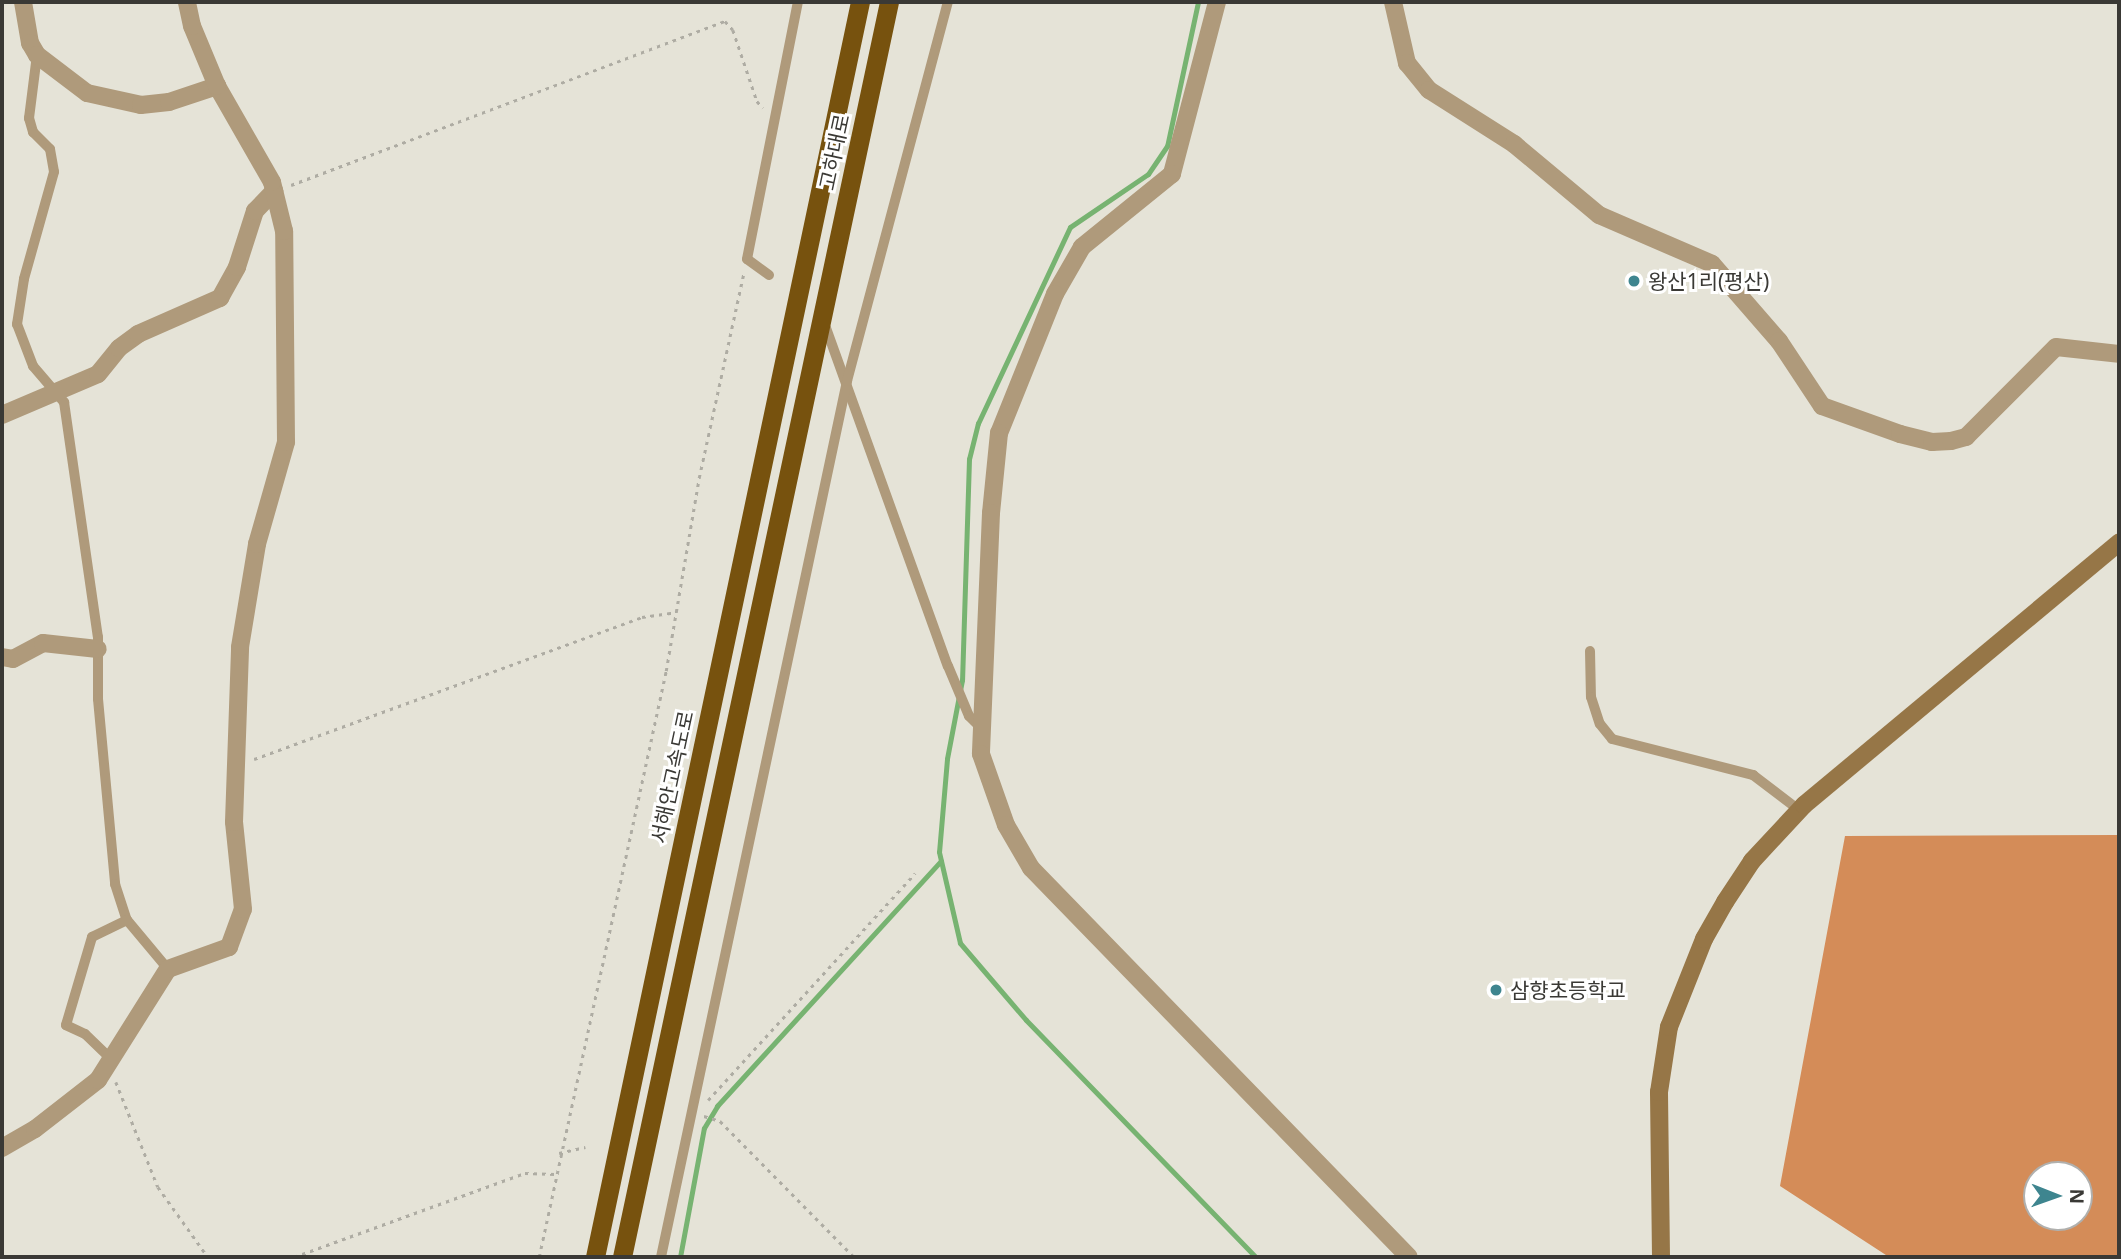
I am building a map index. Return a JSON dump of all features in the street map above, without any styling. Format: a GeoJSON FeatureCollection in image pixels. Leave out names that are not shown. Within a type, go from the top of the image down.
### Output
{"type":"FeatureCollection","features":[{"type":"Feature","properties":{"kind":"highway"},"geometry":{"type":"LineString","coordinates":[[796,307],[847,2]]}},
{"type":"Feature","properties":{"kind":"highway","name":"고하대로"},"geometry":{"type":"LineString","coordinates":[[796,307],[860,2]]}},
{"type":"Feature","properties":{"kind":"highway","name":"고하대로"},"geometry":{"type":"LineString","coordinates":[[825,319],[889,2]]}},
{"type":"Feature","properties":{"kind":"highway"},"geometry":{"type":"LineString","coordinates":[[622,1257],[825,319],[900,2]]}},
{"type":"Feature","properties":{"kind":"highway","name":"서해안고속도로"},"geometry":{"type":"LineString","coordinates":[[595,1257],[796,307]]}},
{"type":"Feature","properties":{"kind":"main road"},"geometry":{"type":"LineString","coordinates":[[1661,1257],[1659,1092],[1669,1027],[1704,939],[1752,861],[1799,810],[2119,543]]}},
{"type":"Feature","properties":{"kind":"street"},"geometry":{"type":"LineString","coordinates":[[23,2],[30,43],[37,55],[88,93],[118,102],[169,102],[217,86]]}},
{"type":"Feature","properties":{"kind":"street"},"geometry":{"type":"LineString","coordinates":[[2,1148],[79,1096],[110,1061],[168,969],[218,954],[236,937],[243,909],[234,822],[244,601],[286,442],[284,231],[274,191],[217,86],[192,26],[187,2]]}},
{"type":"Feature","properties":{"kind":"street"},"geometry":{"type":"LineString","coordinates":[[1217,2],[1172,174],[1082,247],[1055,294],[999,433],[979,727],[989,784],[1031,868],[1409,1257]]}},
{"type":"Feature","properties":{"kind":"street"},"geometry":{"type":"LineString","coordinates":[[1393,2],[1408,63],[1429,90],[1514,144],[1599,215],[1712,264],[1779,341],[1822,406],[1900,434],[1951,441],[1966,437],[2056,347],[2119,354]]}},
{"type":"Feature","properties":{"kind":"street"},"geometry":{"type":"LineString","coordinates":[[2,415],[98,374],[119,348],[138,334],[220,298],[237,267],[255,211],[274,191]]}},
{"type":"Feature","properties":{"kind":"street"},"geometry":{"type":"LineString","coordinates":[[2,657],[13,659],[43,643],[98,649]]}},
{"type":"Feature","properties":{"kind":"lane"},"geometry":{"type":"LineString","coordinates":[[769,275],[747,259],[798,2]]}},
{"type":"Feature","properties":{"kind":"lane"},"geometry":{"type":"LineString","coordinates":[[661,1257],[847,381],[948,2]]}},
{"type":"Feature","properties":{"kind":"lane"},"geometry":{"type":"LineString","coordinates":[[37,55],[29,118],[33,132],[50,149],[54,172],[24,279],[17,324],[33,366],[57,390],[64,402],[85,533],[98,649],[108,824],[115,884],[127,920],[168,969]]}},
{"type":"Feature","properties":{"kind":"lane"},"geometry":{"type":"LineString","coordinates":[[825,319],[948,666],[969,716],[979,727]]}},
{"type":"Feature","properties":{"kind":"lane"},"geometry":{"type":"LineString","coordinates":[[1590,651],[1591,697],[1600,724],[1612,739],[1753,775],[1799,810]]}},
{"type":"Feature","properties":{"kind":"lane"},"geometry":{"type":"LineString","coordinates":[[110,1061],[85,1034],[66,1025],[92,937],[127,920]]}},
{"type":"Feature","properties":{"kind":"path"},"geometry":{"type":"LineString","coordinates":[[274,191],[725,21],[733,30],[757,101],[775,119]]}},
{"type":"Feature","properties":{"kind":"path"},"geometry":{"type":"LineString","coordinates":[[539,1257],[559,1153],[677,612],[699,478],[747,259]]}},
{"type":"Feature","properties":{"kind":"path"},"geometry":{"type":"LineString","coordinates":[[237,764],[642,617],[677,612]]}},
{"type":"Feature","properties":{"kind":"path"},"geometry":{"type":"LineString","coordinates":[[691,1116],[915,873]]}},
{"type":"Feature","properties":{"kind":"path"},"geometry":{"type":"LineString","coordinates":[[110,1061],[158,1187],[208,1257]]}},
{"type":"Feature","properties":{"kind":"path"},"geometry":{"type":"LineString","coordinates":[[691,1116],[720,1121],[854,1257]]}},
{"type":"Feature","properties":{"kind":"path"},"geometry":{"type":"LineString","coordinates":[[559,1153],[585,1147]]}},
{"type":"Feature","properties":{"kind":"path"},"geometry":{"type":"LineString","coordinates":[[294,1257],[525,1173],[555,1174]]}},
{"type":"Feature","properties":{"kind":"shaded area"},"geometry":{"type":"Polygon","coordinates":[[[2119,835],[2119,1257],[1889,1257],[1780,1186],[1845,836],[2119,835]]]}},
{"type":"Feature","properties":{"kind":"waterway"},"geometry":{"type":"LineString","coordinates":[[1198,2],[1167,146],[1148,174],[1070,227],[978,423],[969,459],[962,680],[947,759],[939,852],[960,943],[1026,1020],[1256,1257]]}},
{"type":"Feature","properties":{"kind":"waterway"},"geometry":{"type":"LineString","coordinates":[[680,1257],[704,1128],[717,1106],[941,861]]}},
{"type":"Feature","properties":{"kind":"place","name":"왕산1리(평산)"},"geometry":{"type":"Point","coordinates":[1634,281]}},
{"type":"Feature","properties":{"kind":"place","name":"삼향초등학교"},"geometry":{"type":"Point","coordinates":[1496,990]}}]}
